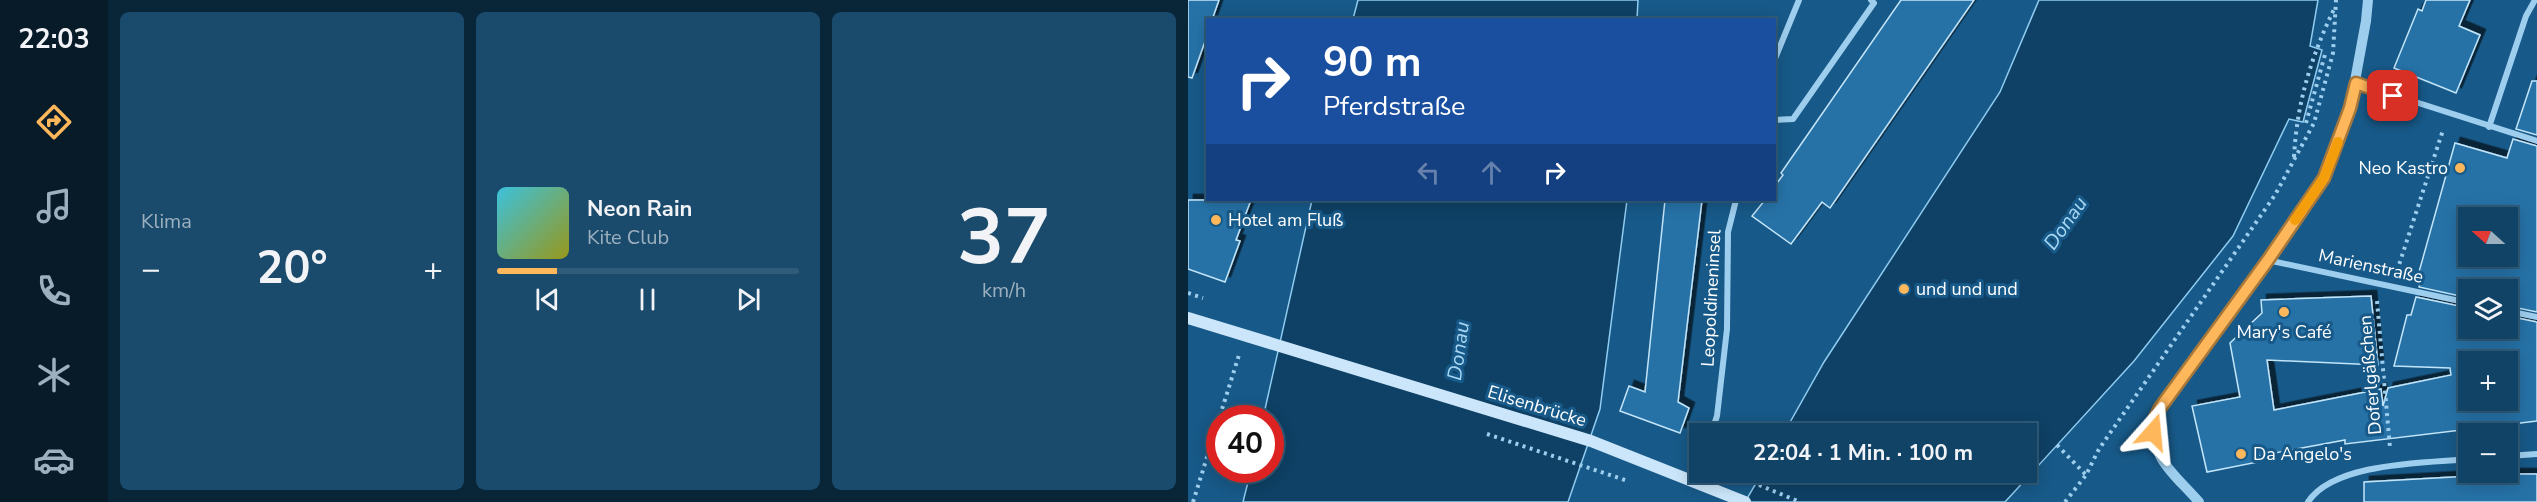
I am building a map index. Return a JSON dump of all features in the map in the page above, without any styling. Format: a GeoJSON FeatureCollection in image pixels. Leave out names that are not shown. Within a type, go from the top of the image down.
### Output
{"type":"FeatureCollection","features":[{"type":"Feature","properties":{"kind":"main road","name":"Elisenbrücke"},"geometry":{"type":"LineString","coordinates":[[1188,318],[1689,472]]}},
{"type":"Feature","properties":{"kind":"main road","name":"Elisenbrücke"},"geometry":{"type":"LineString","coordinates":[[1711,483],[1745,502]]}},
{"type":"Feature","properties":{"kind":"street"},"geometry":{"type":"LineString","coordinates":[[1776,56],[1799,0]]}},
{"type":"Feature","properties":{"kind":"street"},"geometry":{"type":"LineString","coordinates":[[1776,120],[1793,119],[1874,3],[1871,0]]}},
{"type":"Feature","properties":{"kind":"street"},"geometry":{"type":"LineString","coordinates":[[2199,502],[2161,459],[2155,446],[2153,432],[2155,418],[2324,178],[2350,108],[2356,83],[2368,0]]}},
{"type":"Feature","properties":{"kind":"street"},"geometry":{"type":"LineString","coordinates":[[2489,127],[2526,16],[2535,0]]}},
{"type":"Feature","properties":{"kind":"street"},"geometry":{"type":"LineString","coordinates":[[2356,83],[2537,141]]}},
{"type":"Feature","properties":{"kind":"street","name":"Leopoldineninsel"},"geometry":{"type":"LineString","coordinates":[[1715,423],[1727,329],[1728,232],[1736,201]]}},
{"type":"Feature","properties":{"kind":"street","name":"Marienstraße"},"geometry":{"type":"LineString","coordinates":[[2268,260],[2458,301]]}},
{"type":"Feature","properties":{"kind":"street"},"geometry":{"type":"LineString","coordinates":[[2518,313],[2537,317]]}},
{"type":"Feature","properties":{"kind":"street"},"geometry":{"type":"LineString","coordinates":[[2518,455],[2537,454]]}},
{"type":"Feature","properties":{"kind":"street"},"geometry":{"type":"LineString","coordinates":[[2308,502],[2320,490],[2338,478],[2392,466],[2458,460]]}},
{"type":"Feature","properties":{"kind":"path"},"geometry":{"type":"LineString","coordinates":[[2293,161],[2296,120],[2316,48],[2336,2]]}},
{"type":"Feature","properties":{"kind":"path"},"geometry":{"type":"LineString","coordinates":[[2065,502],[2086,476],[2099,449],[2275,195],[2314,123],[2333,53],[2336,2]]}},
{"type":"Feature","properties":{"kind":"path"},"geometry":{"type":"LineString","coordinates":[[2306,123],[2326,51]]}},
{"type":"Feature","properties":{"kind":"path"},"geometry":{"type":"LineString","coordinates":[[2391,286],[2448,114]]}},
{"type":"Feature","properties":{"kind":"path","name":"Doferlgäßchen"},"geometry":{"type":"LineString","coordinates":[[2376,282],[2392,466]]}},
{"type":"Feature","properties":{"kind":"path"},"geometry":{"type":"LineString","coordinates":[[1193,502],[1239,355],[1250,359]]}},
{"type":"Feature","properties":{"kind":"path"},"geometry":{"type":"LineString","coordinates":[[1482,432],[1639,484]]}},
{"type":"Feature","properties":{"kind":"path"},"geometry":{"type":"LineString","coordinates":[[2057,445],[2086,476]]}},
{"type":"Feature","properties":{"kind":"path"},"geometry":{"type":"LineString","coordinates":[[1754,483],[1800,502]]}},
{"type":"Feature","properties":{"kind":"water"},"geometry":{"type":"Polygon","coordinates":[[[1358,0],[1638,0],[1637,18],[1353,18],[1358,0]]]}},
{"type":"Feature","properties":{"kind":"water","name":"Donau"},"geometry":{"type":"Polygon","coordinates":[[[2039,0],[2318,0],[2310,46],[2322,50],[2303,122],[2289,119],[2233,236],[2134,361],[2037,467],[2037,423],[1790,423],[1824,362],[2000,92],[2039,0]]]}},
{"type":"Feature","properties":{"kind":"water","name":"Donau"},"geometry":{"type":"Polygon","coordinates":[[[1312,201],[1627,201],[1600,409],[1568,502],[1243,502],[1248,483],[1284,483],[1284,405],[1266,405],[1312,201]]]}},
{"type":"Feature","properties":{"kind":"water"},"geometry":{"type":"Polygon","coordinates":[[[1756,483],[2022,483],[2005,502],[1745,502],[1756,483]]]}},
{"type":"Feature","properties":{"kind":"building"},"geometry":{"type":"Polygon","coordinates":[[[1188,0],[1219,0],[1213,18],[1206,18],[1206,39],[1192,78],[1188,77],[1188,0]]]}},
{"type":"Feature","properties":{"kind":"building"},"geometry":{"type":"Polygon","coordinates":[[[1901,0],[1974,0],[1830,208],[1822,202],[1791,244],[1752,216],[1764,201],[1776,201],[1776,184],[1783,175],[1781,173],[1901,0]]]}},
{"type":"Feature","properties":{"kind":"building"},"geometry":{"type":"Polygon","coordinates":[[[2426,0],[2470,0],[2459,26],[2480,35],[2456,93],[2394,68],[2418,9],[2422,11],[2426,0]]]}},
{"type":"Feature","properties":{"kind":"building"},"geometry":{"type":"Polygon","coordinates":[[[2532,81],[2537,81],[2537,135],[2516,129],[2532,81]]]}},
{"type":"Feature","properties":{"kind":"building"},"geometry":{"type":"Polygon","coordinates":[[[2513,139],[2537,146],[2537,312],[2518,308],[2518,279],[2458,279],[2458,296],[2419,287],[2422,273],[2419,272],[2455,143],[2507,158],[2513,139]]]}},
{"type":"Feature","properties":{"kind":"building","name":"Hotel am Fluß"},"geometry":{"type":"Polygon","coordinates":[[[1188,200],[1251,201],[1236,240],[1240,241],[1225,282],[1188,269],[1188,200]]]}},
{"type":"Feature","properties":{"kind":"building"},"geometry":{"type":"Polygon","coordinates":[[[1665,201],[1702,201],[1678,402],[1689,408],[1680,433],[1620,411],[1629,386],[1645,392],[1665,201]]]}},
{"type":"Feature","properties":{"kind":"building"},"geometry":{"type":"Polygon","coordinates":[[[2371,296],[2378,365],[2267,360],[2274,410],[2381,389],[2383,406],[2388,388],[2451,375],[2450,368],[2394,366],[2407,315],[2411,315],[2416,297],[2458,306],[2458,339],[2518,339],[2518,318],[2537,322],[2537,421],[2458,423],[2458,430],[2345,444],[2345,440],[2258,456],[2258,462],[2207,472],[2192,406],[2240,397],[2230,343],[2262,313],[2261,300],[2371,296]]]}},
{"type":"Feature","properties":{"kind":"building"},"geometry":{"type":"Polygon","coordinates":[[[2518,474],[2537,474],[2537,502],[2364,502],[2364,482],[2458,477],[2458,483],[2518,483],[2518,474]]]}},
{"type":"Feature","properties":{"kind":"slow traffic"},"geometry":{"type":"LineString","coordinates":[[2295,220],[2324,178],[2338,142]]}},
{"type":"Feature","properties":{"kind":"place","name":"Neo Kastro"},"geometry":{"type":"Point","coordinates":[2460,168]}},
{"type":"Feature","properties":{"kind":"place","name":"Hotel am Fluß"},"geometry":{"type":"Point","coordinates":[1216,220]}},
{"type":"Feature","properties":{"kind":"place","name":"und und und"},"geometry":{"type":"Point","coordinates":[1904,289]}},
{"type":"Feature","properties":{"kind":"place","name":"Mary's Café"},"geometry":{"type":"Point","coordinates":[2284,312]}},
{"type":"Feature","properties":{"kind":"place","name":"Da Angelo's"},"geometry":{"type":"Point","coordinates":[2241,454]}},
{"type":"Feature","properties":{"kind":"route"},"geometry":{"type":"LineString","coordinates":[[2153,432],[2155,418],[2160,408],[2268,260],[2324,178],[2350,108],[2356,83],[2393,96]]}}]}
